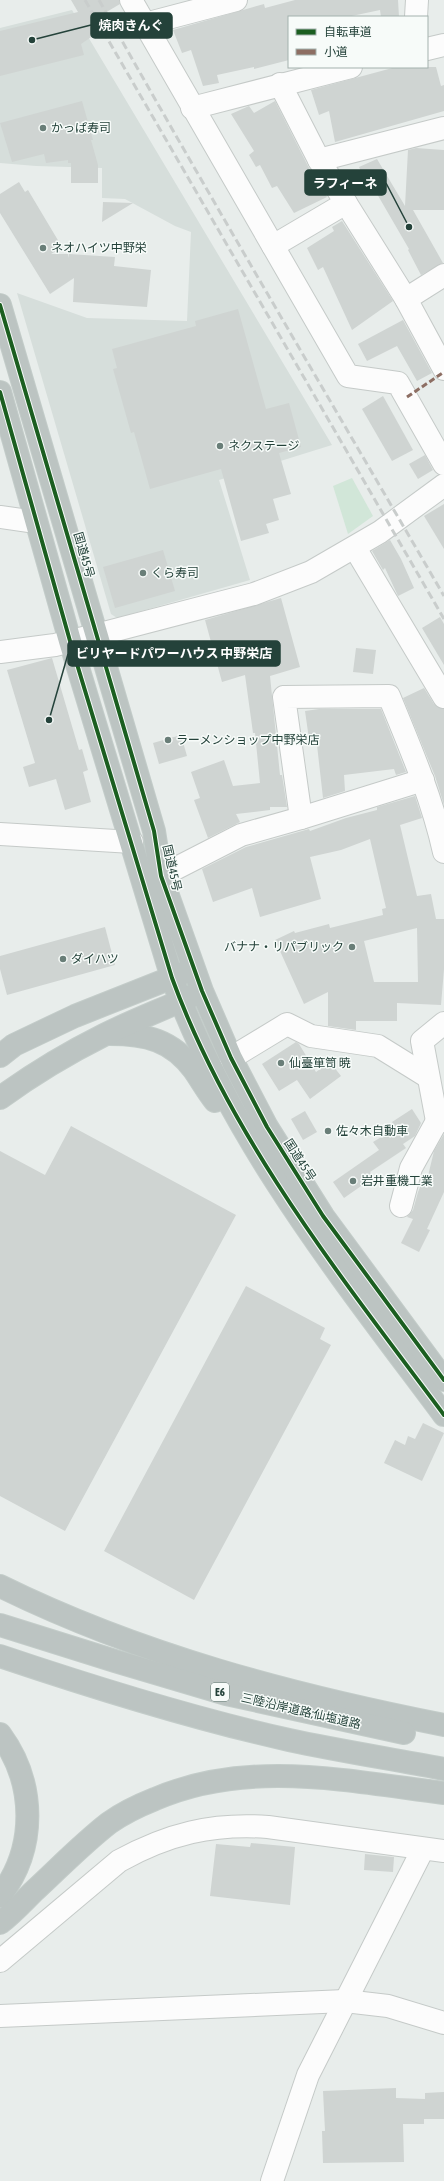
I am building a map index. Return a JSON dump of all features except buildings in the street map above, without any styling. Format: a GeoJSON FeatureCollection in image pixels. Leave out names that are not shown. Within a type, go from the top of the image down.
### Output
{"type":"FeatureCollection","features":[{"type":"Feature","properties":{"kind":"highway","name":"国道45号"},"geometry":{"type":"LineString","coordinates":[[0,305],[154,831],[161,876],[202,991],[231,1058],[266,1127],[323,1216],[444,1380]]}},
{"type":"Feature","properties":{"kind":"highway"},"geometry":{"type":"LineString","coordinates":[[0,392],[70,641],[172,978],[192,1031],[223,1093],[309,1232],[444,1415]]}},
{"type":"Feature","properties":{"kind":"highway"},"geometry":{"type":"LineString","coordinates":[[0,1056],[14,1045],[75,1016],[194,969]]}},
{"type":"Feature","properties":{"kind":"highway"},"geometry":{"type":"LineString","coordinates":[[0,1098],[33,1075],[105,1034],[202,991]]}},
{"type":"Feature","properties":{"kind":"highway"},"geometry":{"type":"LineString","coordinates":[[105,1034],[125,1034],[148,1037],[170,1046],[189,1064],[211,1096],[257,1150]]}},
{"type":"Feature","properties":{"kind":"highway"},"geometry":{"type":"LineString","coordinates":[[0,1586],[67,1617],[224,1673],[307,1696],[444,1725]]}},
{"type":"Feature","properties":{"kind":"highway","name":"三陸沿岸道路;仙塩道路"},"geometry":{"type":"LineString","coordinates":[[0,1625],[115,1662],[226,1694],[373,1727],[444,1740]]}},
{"type":"Feature","properties":{"kind":"highway"},"geometry":{"type":"LineString","coordinates":[[0,1656],[107,1692],[219,1723],[290,1740],[444,1769]]}},
{"type":"Feature","properties":{"kind":"highway"},"geometry":{"type":"LineString","coordinates":[[0,1734],[16,1760],[23,1782],[28,1807],[27,1833],[21,1859],[10,1883],[0,1896]]}},
{"type":"Feature","properties":{"kind":"highway"},"geometry":{"type":"LineString","coordinates":[[0,1923],[111,1822],[143,1804],[196,1784],[228,1777],[262,1774],[346,1781],[444,1793]]}},
{"type":"Feature","properties":{"kind":"street"},"geometry":{"type":"LineString","coordinates":[[131,0],[348,376],[398,383],[444,464]]}},
{"type":"Feature","properties":{"kind":"street"},"geometry":{"type":"LineString","coordinates":[[145,24],[184,7],[236,0]]}},
{"type":"Feature","properties":{"kind":"street"},"geometry":{"type":"LineString","coordinates":[[416,16],[417,0]]}},
{"type":"Feature","properties":{"kind":"street"},"geometry":{"type":"LineString","coordinates":[[428,49],[444,44]]}},
{"type":"Feature","properties":{"kind":"street"},"geometry":{"type":"LineString","coordinates":[[192,108],[280,84],[347,68]]}},
{"type":"Feature","properties":{"kind":"street"},"geometry":{"type":"LineString","coordinates":[[280,84],[319,160],[406,299],[444,369]]}},
{"type":"Feature","properties":{"kind":"street"},"geometry":{"type":"LineString","coordinates":[[319,160],[444,128]]}},
{"type":"Feature","properties":{"kind":"street"},"geometry":{"type":"LineString","coordinates":[[273,246],[346,203]]}},
{"type":"Feature","properties":{"kind":"street"},"geometry":{"type":"LineString","coordinates":[[406,299],[444,275]]}},
{"type":"Feature","properties":{"kind":"street"},"geometry":{"type":"LineString","coordinates":[[0,652],[56,645],[254,594],[311,572],[355,548],[390,525],[444,485]]}},
{"type":"Feature","properties":{"kind":"street"},"geometry":{"type":"LineString","coordinates":[[0,517],[36,522]]}},
{"type":"Feature","properties":{"kind":"street"},"geometry":{"type":"LineString","coordinates":[[355,548],[444,697]]}},
{"type":"Feature","properties":{"kind":"street"},"geometry":{"type":"LineString","coordinates":[[301,818],[284,697],[389,696],[423,780],[438,823],[444,852]]}},
{"type":"Feature","properties":{"kind":"street"},"geometry":{"type":"LineString","coordinates":[[161,876],[241,835],[423,780]]}},
{"type":"Feature","properties":{"kind":"street"},"geometry":{"type":"LineString","coordinates":[[0,834],[132,842]]}},
{"type":"Feature","properties":{"kind":"street"},"geometry":{"type":"LineString","coordinates":[[401,1206],[410,1168],[440,1121],[428,1077],[422,1041],[444,1023]]}},
{"type":"Feature","properties":{"kind":"street"},"geometry":{"type":"LineString","coordinates":[[231,1058],[287,1024],[311,1036],[378,1046],[428,1077]]}},
{"type":"Feature","properties":{"kind":"street"},"geometry":{"type":"LineString","coordinates":[[0,1961],[8,1956],[119,1862],[153,1844],[189,1832],[239,1825],[268,1827],[444,1851]]}},
{"type":"Feature","properties":{"kind":"street"},"geometry":{"type":"LineString","coordinates":[[272,2181],[308,2075],[423,1849]]}},
{"type":"Feature","properties":{"kind":"street"},"geometry":{"type":"LineString","coordinates":[[0,2016],[345,2001],[388,2006],[444,2023]]}},
{"type":"Feature","properties":{"kind":"shaded area"},"geometry":{"type":"Polygon","coordinates":[[[72,10],[332,445],[219,480],[250,580],[117,618],[111,614],[17,293],[87,318],[187,321],[191,232],[175,226],[125,199],[102,198],[102,168],[36,166],[0,163],[0,28],[72,10]]]}},
{"type":"Feature","properties":{"kind":"green space"},"geometry":{"type":"Polygon","coordinates":[[[352,478],[373,516],[348,534],[333,486],[352,478]]]}},
{"type":"Feature","properties":{"kind":"railway"},"geometry":{"type":"LineString","coordinates":[[85,0],[444,619]]}},
{"type":"Feature","properties":{"kind":"railway"},"geometry":{"type":"LineString","coordinates":[[99,0],[227,224],[444,596]]}},
{"type":"Feature","properties":{"kind":"marked path"},"geometry":{"type":"LineString","coordinates":[[407,397],[444,372]]}},
{"type":"Feature","properties":{"kind":"cycle path"},"geometry":{"type":"LineString","coordinates":[[0,305],[154,831],[161,876],[202,991],[231,1058],[267,1127],[323,1216],[444,1380]]}},
{"type":"Feature","properties":{"kind":"cycle path"},"geometry":{"type":"LineString","coordinates":[[0,392],[70,641],[172,978],[196,1038],[225,1095],[257,1151],[292,1206],[367,1312],[444,1415]]}},
{"type":"Feature","properties":{"kind":"place","name":"焼肉きんぐ"},"geometry":{"type":"Point","coordinates":[32,40]}},
{"type":"Feature","properties":{"kind":"place","name":"かっぱ寿司"},"geometry":{"type":"Point","coordinates":[43,128]}},
{"type":"Feature","properties":{"kind":"place","name":"ラフィーネ"},"geometry":{"type":"Point","coordinates":[409,227]}},
{"type":"Feature","properties":{"kind":"place","name":"ネオハイツ中野栄"},"geometry":{"type":"Point","coordinates":[43,248]}},
{"type":"Feature","properties":{"kind":"place","name":"ネクステージ"},"geometry":{"type":"Point","coordinates":[220,446]}},
{"type":"Feature","properties":{"kind":"place","name":"くら寿司"},"geometry":{"type":"Point","coordinates":[143,573]}},
{"type":"Feature","properties":{"kind":"place","name":"ビリヤードパワーハウス 中野栄店"},"geometry":{"type":"Point","coordinates":[49,720]}},
{"type":"Feature","properties":{"kind":"place","name":"ラーメンショップ中野栄店"},"geometry":{"type":"Point","coordinates":[168,740]}},
{"type":"Feature","properties":{"kind":"place","name":"バナナ・リパブリック"},"geometry":{"type":"Point","coordinates":[352,947]}},
{"type":"Feature","properties":{"kind":"place","name":"ダイハツ"},"geometry":{"type":"Point","coordinates":[63,959]}},
{"type":"Feature","properties":{"kind":"place","name":"仙臺箪笥 暁"},"geometry":{"type":"Point","coordinates":[281,1063]}},
{"type":"Feature","properties":{"kind":"place","name":"佐々木自動車"},"geometry":{"type":"Point","coordinates":[328,1131]}},
{"type":"Feature","properties":{"kind":"place","name":"岩井重機工業"},"geometry":{"type":"Point","coordinates":[353,1181]}}]}
